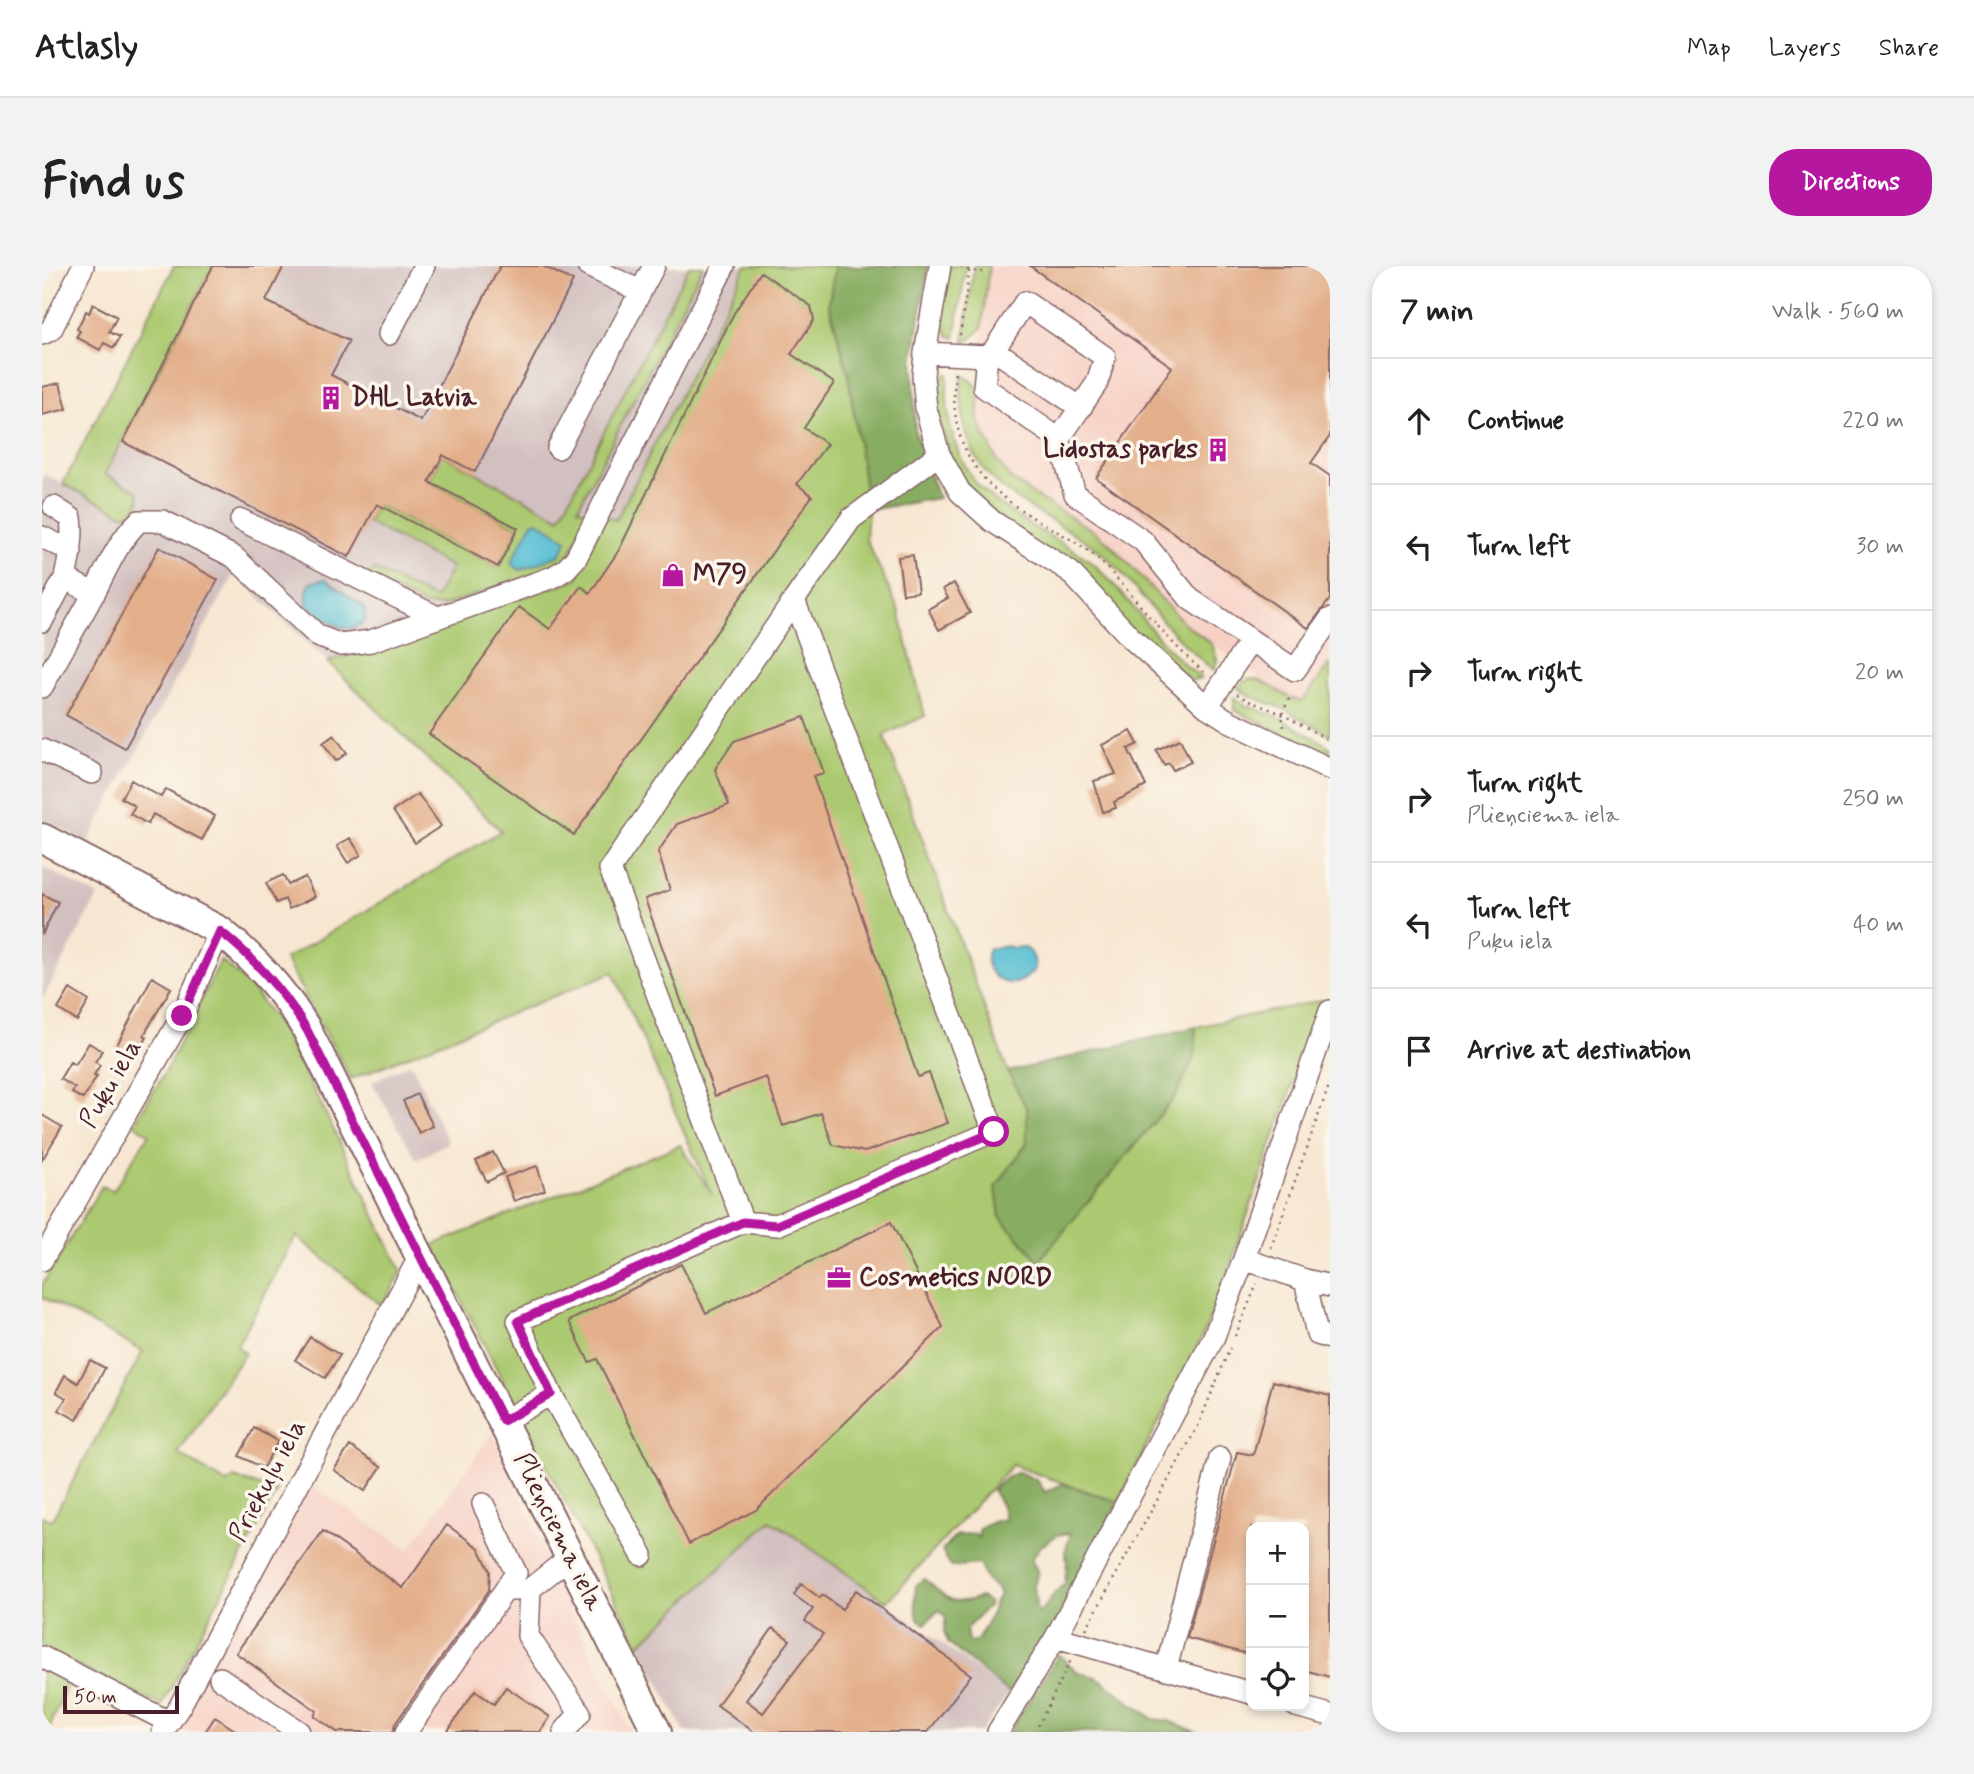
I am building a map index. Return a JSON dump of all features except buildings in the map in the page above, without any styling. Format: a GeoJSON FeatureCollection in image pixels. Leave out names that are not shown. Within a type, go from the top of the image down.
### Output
{"type":"FeatureCollection","features":[{"type":"Feature","properties":{"kind":"main road","name":"Plieņciema iela"},"geometry":{"type":"LineString","coordinates":[[42,838],[220,931],[245,951],[291,1003],[421,1254],[657,1732]]}},
{"type":"Feature","properties":{"kind":"street"},"geometry":{"type":"LineString","coordinates":[[42,334],[51,330],[83,266]]}},
{"type":"Feature","properties":{"kind":"street"},"geometry":{"type":"LineString","coordinates":[[389,334],[424,266]]}},
{"type":"Feature","properties":{"kind":"street"},"geometry":{"type":"LineString","coordinates":[[588,266],[640,292]]}},
{"type":"Feature","properties":{"kind":"street"},"geometry":{"type":"LineString","coordinates":[[558,448],[654,266]]}},
{"type":"Feature","properties":{"kind":"street"},"geometry":{"type":"LineString","coordinates":[[42,687],[117,548],[127,532],[139,522],[163,521],[234,557],[318,636],[341,645],[371,641],[553,578],[576,558],[724,266]]}},
{"type":"Feature","properties":{"kind":"street"},"geometry":{"type":"LineString","coordinates":[[940,266],[923,376],[926,409],[939,454],[960,492],[992,521],[1069,571],[1132,639],[1207,707],[1229,721],[1330,769]]}},
{"type":"Feature","properties":{"kind":"street"},"geometry":{"type":"LineString","coordinates":[[1059,439],[1097,383],[1105,357],[1025,302],[990,353],[984,387],[1059,439],[1075,494],[1143,541],[1190,599],[1295,670],[1330,619]]}},
{"type":"Feature","properties":{"kind":"street"},"geometry":{"type":"LineString","coordinates":[[925,353],[990,353],[1081,408]]}},
{"type":"Feature","properties":{"kind":"street"},"geometry":{"type":"LineString","coordinates":[[743,1222],[610,869],[851,519],[939,454]]}},
{"type":"Feature","properties":{"kind":"street"},"geometry":{"type":"LineString","coordinates":[[42,621],[65,578],[71,551],[71,518],[54,507]]}},
{"type":"Feature","properties":{"kind":"street"},"geometry":{"type":"LineString","coordinates":[[241,520],[437,617]]}},
{"type":"Feature","properties":{"kind":"street"},"geometry":{"type":"LineString","coordinates":[[42,537],[71,551]]}},
{"type":"Feature","properties":{"kind":"street"},"geometry":{"type":"LineString","coordinates":[[65,578],[94,594]]}},
{"type":"Feature","properties":{"kind":"street"},"geometry":{"type":"LineString","coordinates":[[642,1555],[551,1394],[518,1321],[743,1222],[777,1225],[994,1132],[794,600]]}},
{"type":"Feature","properties":{"kind":"street"},"geometry":{"type":"LineString","coordinates":[[1207,707],[1251,640]]}},
{"type":"Feature","properties":{"kind":"street"},"geometry":{"type":"LineString","coordinates":[[42,750],[92,773]]}},
{"type":"Feature","properties":{"kind":"street","name":"Puķu iela"},"geometry":{"type":"LineString","coordinates":[[42,1260],[182,1016],[220,931]]}},
{"type":"Feature","properties":{"kind":"street"},"geometry":{"type":"LineString","coordinates":[[998,1732],[1056,1637],[1213,1339],[1244,1259],[1330,1011]]}},
{"type":"Feature","properties":{"kind":"street","name":"Priekuļu iela"},"geometry":{"type":"LineString","coordinates":[[166,1727],[421,1254]]}},
{"type":"Feature","properties":{"kind":"street"},"geometry":{"type":"LineString","coordinates":[[1244,1259],[1330,1286]]}},
{"type":"Feature","properties":{"kind":"street"},"geometry":{"type":"LineString","coordinates":[[1305,1280],[1317,1334],[1330,1338]]}},
{"type":"Feature","properties":{"kind":"street"},"geometry":{"type":"LineString","coordinates":[[503,1421],[551,1394]]}},
{"type":"Feature","properties":{"kind":"street"},"geometry":{"type":"LineString","coordinates":[[1166,1669],[1220,1458]]}},
{"type":"Feature","properties":{"kind":"street"},"geometry":{"type":"LineString","coordinates":[[405,1732],[516,1573],[483,1504]]}},
{"type":"Feature","properties":{"kind":"street"},"geometry":{"type":"LineString","coordinates":[[505,1590],[530,1589],[570,1557]]}},
{"type":"Feature","properties":{"kind":"street"},"geometry":{"type":"LineString","coordinates":[[530,1589],[528,1636],[580,1713],[564,1732]]}},
{"type":"Feature","properties":{"kind":"street"},"geometry":{"type":"LineString","coordinates":[[1056,1637],[1246,1692]]}},
{"type":"Feature","properties":{"kind":"street"},"geometry":{"type":"LineString","coordinates":[[42,1657],[166,1727]]}},
{"type":"Feature","properties":{"kind":"street"},"geometry":{"type":"LineString","coordinates":[[220,1678],[299,1732]]}},
{"type":"Feature","properties":{"kind":"street"},"geometry":{"type":"LineString","coordinates":[[1309,1709],[1330,1715]]}},
{"type":"Feature","properties":{"kind":"path"},"geometry":{"type":"LineString","coordinates":[[961,266],[987,273]]}},
{"type":"Feature","properties":{"kind":"path"},"geometry":{"type":"LineString","coordinates":[[970,268],[953,393],[956,420],[964,447],[977,472],[1004,497],[1080,545],[1104,564],[1174,645],[1194,664],[1247,700],[1282,713],[1330,741]]}},
{"type":"Feature","properties":{"kind":"path"},"geometry":{"type":"LineString","coordinates":[[1290,697],[1282,713],[1284,727],[1299,754]]}},
{"type":"Feature","properties":{"kind":"shaded area"},"geometry":{"type":"Polygon","coordinates":[[[174,266],[746,266],[605,542],[577,579],[328,662],[234,574],[89,843],[42,819],[42,479],[45,474],[63,484],[174,266]]]}},
{"type":"Feature","properties":{"kind":"shaded area"},"geometry":{"type":"Polygon","coordinates":[[[989,266],[1330,266],[1330,716],[1283,694],[1184,624],[1110,544],[1096,532],[1011,479],[997,461],[978,420],[983,319],[989,266]]]}},
{"type":"Feature","properties":{"kind":"shaded area"},"geometry":{"type":"Polygon","coordinates":[[[42,867],[98,896],[42,1000],[42,867]]]}},
{"type":"Feature","properties":{"kind":"shaded area"},"geometry":{"type":"Polygon","coordinates":[[[411,1063],[448,1142],[417,1160],[372,1082],[411,1063]]]}},
{"type":"Feature","properties":{"kind":"shaded area"},"geometry":{"type":"Polygon","coordinates":[[[493,1432],[573,1616],[631,1732],[170,1732],[309,1484],[409,1550],[493,1432]]]}},
{"type":"Feature","properties":{"kind":"shaded area"},"geometry":{"type":"Polygon","coordinates":[[[771,1519],[1009,1693],[980,1732],[685,1732],[639,1645],[771,1519]]]}},
{"type":"Feature","properties":{"kind":"green space"},"geometry":{"type":"Polygon","coordinates":[[[174,266],[213,266],[105,474],[138,491],[137,506],[125,515],[63,484],[174,266]]]}},
{"type":"Feature","properties":{"kind":"green space"},"geometry":{"type":"Polygon","coordinates":[[[689,266],[703,266],[578,508],[589,513],[567,559],[546,570],[443,606],[424,605],[369,576],[373,569],[435,599],[452,567],[368,523],[377,504],[498,567],[518,528],[429,482],[443,455],[560,518],[689,266]]]}},
{"type":"Feature","properties":{"kind":"green space"},"geometry":{"type":"Polygon","coordinates":[[[746,266],[835,266],[829,303],[848,373],[868,510],[866,539],[899,611],[925,716],[884,735],[1008,1072],[1027,1109],[1027,1143],[996,1187],[1000,1217],[1039,1260],[1174,1098],[1195,1055],[1196,1027],[1322,1000],[1218,1300],[1118,1502],[1012,1465],[887,1602],[771,1520],[639,1645],[433,1245],[680,1145],[712,1195],[613,972],[351,1079],[285,959],[501,831],[328,662],[577,579],[604,515],[616,520],[746,266]]]}},
{"type":"Feature","properties":{"kind":"green space"},"geometry":{"type":"Polygon","coordinates":[[[835,266],[928,266],[913,361],[915,432],[938,498],[868,510],[848,373],[829,303],[835,266]]]}},
{"type":"Feature","properties":{"kind":"green space"},"geometry":{"type":"Polygon","coordinates":[[[950,266],[966,266],[955,338],[949,336],[938,317],[950,266]]]}},
{"type":"Feature","properties":{"kind":"green space"},"geometry":{"type":"Polygon","coordinates":[[[974,266],[989,266],[982,328],[970,340],[964,341],[974,266]]]}},
{"type":"Feature","properties":{"kind":"green space"},"geometry":{"type":"Polygon","coordinates":[[[946,374],[950,427],[958,452],[971,476],[1007,510],[1075,551],[1099,569],[1160,640],[1201,678],[1190,681],[985,507],[955,471],[931,392],[946,374]]]}},
{"type":"Feature","properties":{"kind":"green space"},"geometry":{"type":"Polygon","coordinates":[[[962,375],[980,390],[978,420],[997,461],[1011,479],[1096,532],[1110,544],[1184,623],[1212,644],[1217,660],[1214,670],[1182,642],[1099,551],[1017,499],[987,474],[976,457],[967,434],[962,411],[962,375]]]}},
{"type":"Feature","properties":{"kind":"green space"},"geometry":{"type":"Polygon","coordinates":[[[1330,664],[1330,735],[1284,709],[1250,696],[1238,688],[1248,680],[1260,680],[1302,702],[1330,664]]]}},
{"type":"Feature","properties":{"kind":"green space"},"geometry":{"type":"Polygon","coordinates":[[[1234,697],[1245,705],[1280,718],[1330,747],[1330,756],[1234,710],[1234,697]]]}},
{"type":"Feature","properties":{"kind":"green space"},"geometry":{"type":"Polygon","coordinates":[[[221,960],[250,986],[279,1025],[320,1102],[402,1272],[383,1304],[378,1303],[296,1236],[237,1346],[245,1353],[178,1454],[227,1483],[234,1478],[277,1491],[162,1705],[116,1686],[42,1647],[42,1516],[52,1520],[143,1351],[42,1297],[42,1285],[102,1186],[113,1191],[149,1134],[134,1124],[164,1074],[221,960]]]}},
{"type":"Feature","properties":{"kind":"green space"},"geometry":{"type":"Polygon","coordinates":[[[1196,1027],[1195,1055],[1174,1098],[1039,1261],[1000,1217],[996,1187],[1027,1143],[1027,1109],[1008,1072],[1196,1027]]]}},
{"type":"Feature","properties":{"kind":"green space"},"geometry":{"type":"Polygon","coordinates":[[[1018,1472],[1037,1480],[1045,1492],[1063,1484],[1118,1502],[1054,1630],[1040,1640],[1037,1654],[1009,1693],[948,1643],[944,1631],[946,1617],[939,1610],[925,1624],[918,1619],[915,1600],[916,1585],[924,1579],[944,1596],[955,1601],[981,1597],[989,1602],[966,1629],[968,1642],[977,1641],[1000,1595],[997,1588],[987,1581],[979,1564],[951,1567],[942,1550],[957,1535],[974,1534],[979,1538],[979,1529],[1005,1519],[1002,1506],[992,1490],[1007,1477],[1018,1472]],[[1071,1533],[1057,1535],[1040,1547],[1031,1560],[1038,1572],[1034,1586],[1037,1614],[1065,1584],[1065,1552],[1071,1533]]]}},
{"type":"Feature","properties":{"kind":"green space"},"geometry":{"type":"Polygon","coordinates":[[[1059,1654],[1078,1673],[1097,1677],[1153,1719],[1169,1721],[1197,1732],[1009,1732],[1059,1654]]]}},
{"type":"Feature","properties":{"kind":"green space"},"geometry":{"type":"Polygon","coordinates":[[[42,1668],[68,1681],[48,1732],[42,1732],[42,1668]]]}},
{"type":"Feature","properties":{"kind":"water"},"geometry":{"type":"Polygon","coordinates":[[[538,521],[567,540],[560,555],[520,570],[511,563],[532,523],[538,521]]]}},
{"type":"Feature","properties":{"kind":"water"},"geometry":{"type":"Polygon","coordinates":[[[325,579],[364,607],[366,620],[359,626],[351,628],[336,625],[307,605],[310,583],[325,579]]]}},
{"type":"Feature","properties":{"kind":"water"},"geometry":{"type":"Polygon","coordinates":[[[1024,947],[1035,962],[1035,969],[1030,974],[1014,983],[1006,983],[994,976],[987,964],[989,949],[1024,947]]]}},
{"type":"Feature","properties":{"kind":"place","name":"DHL Latvia"},"geometry":{"type":"Point","coordinates":[331,398]}},
{"type":"Feature","properties":{"kind":"place","name":"Lidostas parks"},"geometry":{"type":"Point","coordinates":[1218,450]}},
{"type":"Feature","properties":{"kind":"place","name":"M79"},"geometry":{"type":"Point","coordinates":[673,575]}},
{"type":"Feature","properties":{"kind":"place","name":"Cosmetics NORD"},"geometry":{"type":"Point","coordinates":[839,1278]}},
{"type":"Feature","properties":{"kind":"route"},"geometry":{"type":"LineString","coordinates":[[182,1016],[220,931],[245,951],[291,1003],[421,1254],[503,1421],[551,1394],[518,1321],[743,1222],[777,1225],[994,1132]]}}]}
